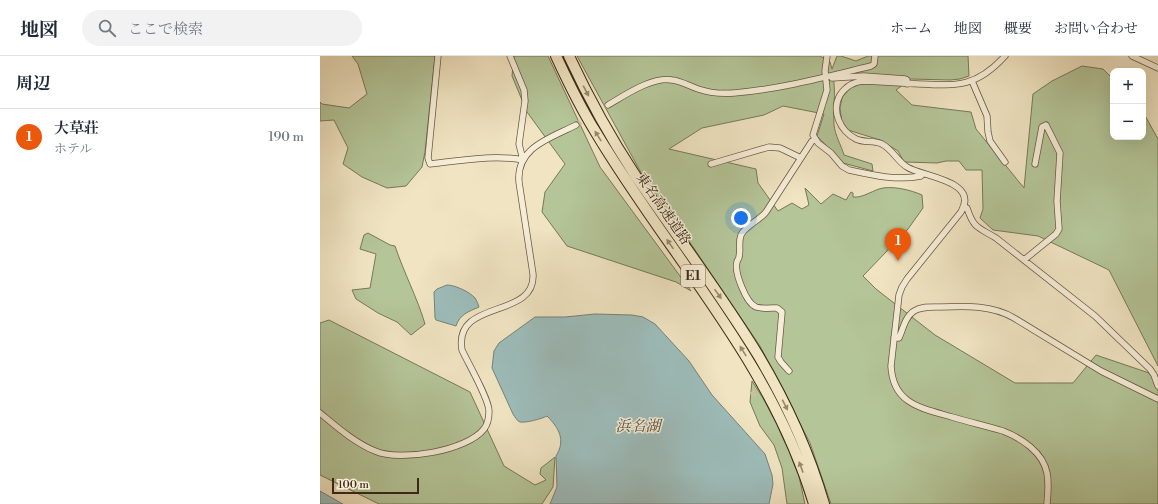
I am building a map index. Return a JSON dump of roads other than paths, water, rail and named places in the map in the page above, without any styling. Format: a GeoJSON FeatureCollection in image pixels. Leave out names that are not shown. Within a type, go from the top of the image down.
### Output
{"type":"FeatureCollection","features":[{"type":"Feature","properties":{"kind":"highway","name":"東名高速道路"},"geometry":{"type":"LineString","coordinates":[[556,56],[572,91],[618,168],[721,317],[762,381],[788,432],[814,504]]}},
{"type":"Feature","properties":{"kind":"highway","name":"東名高速道路"},"geometry":{"type":"LineString","coordinates":[[569,56],[613,140],[726,306],[771,378],[809,456],[824,504]]}},
{"type":"Feature","properties":{"kind":"street"},"geometry":{"type":"LineString","coordinates":[[438,56],[428,158],[430,164],[493,158],[514,158],[523,160]]}},
{"type":"Feature","properties":{"kind":"street"},"geometry":{"type":"LineString","coordinates":[[510,56],[524,90],[525,100],[519,144],[523,160]]}},
{"type":"Feature","properties":{"kind":"street"},"geometry":{"type":"LineString","coordinates":[[827,56],[825,71],[827,90],[813,132],[815,140],[831,153],[842,166],[849,170],[893,178],[915,178],[921,176],[922,173]]}},
{"type":"Feature","properties":{"kind":"street"},"geometry":{"type":"LineString","coordinates":[[608,104],[662,79],[673,80],[706,92],[725,94],[793,85],[826,77],[872,65],[875,56]]}},
{"type":"Feature","properties":{"kind":"street"},"geometry":{"type":"LineString","coordinates":[[1005,56],[991,70],[972,81],[963,84],[947,86],[866,81],[852,84],[844,90],[839,97],[836,113],[841,125],[853,137],[859,140],[884,145],[892,151],[906,167],[947,181],[960,190],[963,196],[963,207],[961,212],[907,279],[899,295],[891,371],[896,386],[909,402],[919,408],[1003,431],[1027,444],[1040,457],[1046,468],[1048,477],[1047,504]]}},
{"type":"Feature","properties":{"kind":"street"},"geometry":{"type":"LineString","coordinates":[[1132,56],[1158,68]]}},
{"type":"Feature","properties":{"kind":"street"},"geometry":{"type":"LineString","coordinates":[[826,77],[839,78],[864,76],[905,79],[907,80],[907,84]]}},
{"type":"Feature","properties":{"kind":"street"},"geometry":{"type":"LineString","coordinates":[[972,81],[987,116],[990,141],[1005,162]]}},
{"type":"Feature","properties":{"kind":"street"},"geometry":{"type":"LineString","coordinates":[[320,413],[362,444],[389,456],[408,456],[442,450],[461,444],[475,437],[484,429],[488,420],[488,405],[462,350],[461,341],[465,327],[475,318],[522,299],[532,286],[533,274],[519,178],[520,168],[523,160],[533,148],[576,125]]}},
{"type":"Feature","properties":{"kind":"street"},"geometry":{"type":"LineString","coordinates":[[1024,260],[1056,234],[1059,229],[1057,201],[1060,153],[1046,126],[1042,127],[1035,164]]}},
{"type":"Feature","properties":{"kind":"street"},"geometry":{"type":"LineString","coordinates":[[789,371],[778,357],[782,312],[778,308],[758,308],[752,305],[741,286],[736,263],[740,257],[739,244],[744,230],[766,212],[812,141],[815,140]]}},
{"type":"Feature","properties":{"kind":"street"},"geometry":{"type":"LineString","coordinates":[[711,164],[769,147],[780,148],[801,158]]}},
{"type":"Feature","properties":{"kind":"street"},"geometry":{"type":"LineString","coordinates":[[963,207],[966,208],[972,222],[976,227],[996,238],[1100,320],[1152,372],[1158,386]]}},
{"type":"Feature","properties":{"kind":"street"},"geometry":{"type":"LineString","coordinates":[[894,338],[899,338],[906,321],[911,314],[922,308],[966,306],[999,311],[1014,318],[1101,371],[1158,399]]}},
{"type":"Feature","properties":{"kind":"water"},"geometry":{"type":"Polygon","coordinates":[[[447,285],[470,293],[477,301],[479,307],[462,316],[456,326],[436,320],[435,318],[434,292],[437,289],[447,285]]]}},
{"type":"Feature","properties":{"kind":"water","name":"浜名湖"},"geometry":{"type":"Polygon","coordinates":[[[595,314],[632,315],[643,317],[655,324],[689,361],[712,395],[765,454],[772,475],[773,484],[769,504],[550,504],[557,487],[556,456],[560,445],[560,434],[555,425],[547,416],[526,422],[520,422],[516,419],[492,368],[494,351],[499,343],[535,317],[565,317],[595,314]]]}},
{"type":"Feature","properties":{"kind":"water"},"geometry":{"type":"Polygon","coordinates":[[[320,491],[341,503],[343,504],[320,504],[320,491]]]}},
{"type":"Feature","properties":{"kind":"tunnel"},"geometry":{"type":"LineString","coordinates":[[576,125],[608,105]]}},
{"type":"Feature","properties":{"kind":"tunnel"},"geometry":{"type":"LineString","coordinates":[[751,395],[757,392]]}},
{"type":"Feature","properties":{"kind":"place","name":"大草荘"},"geometry":{"type":"Point","coordinates":[898,261]}}]}
